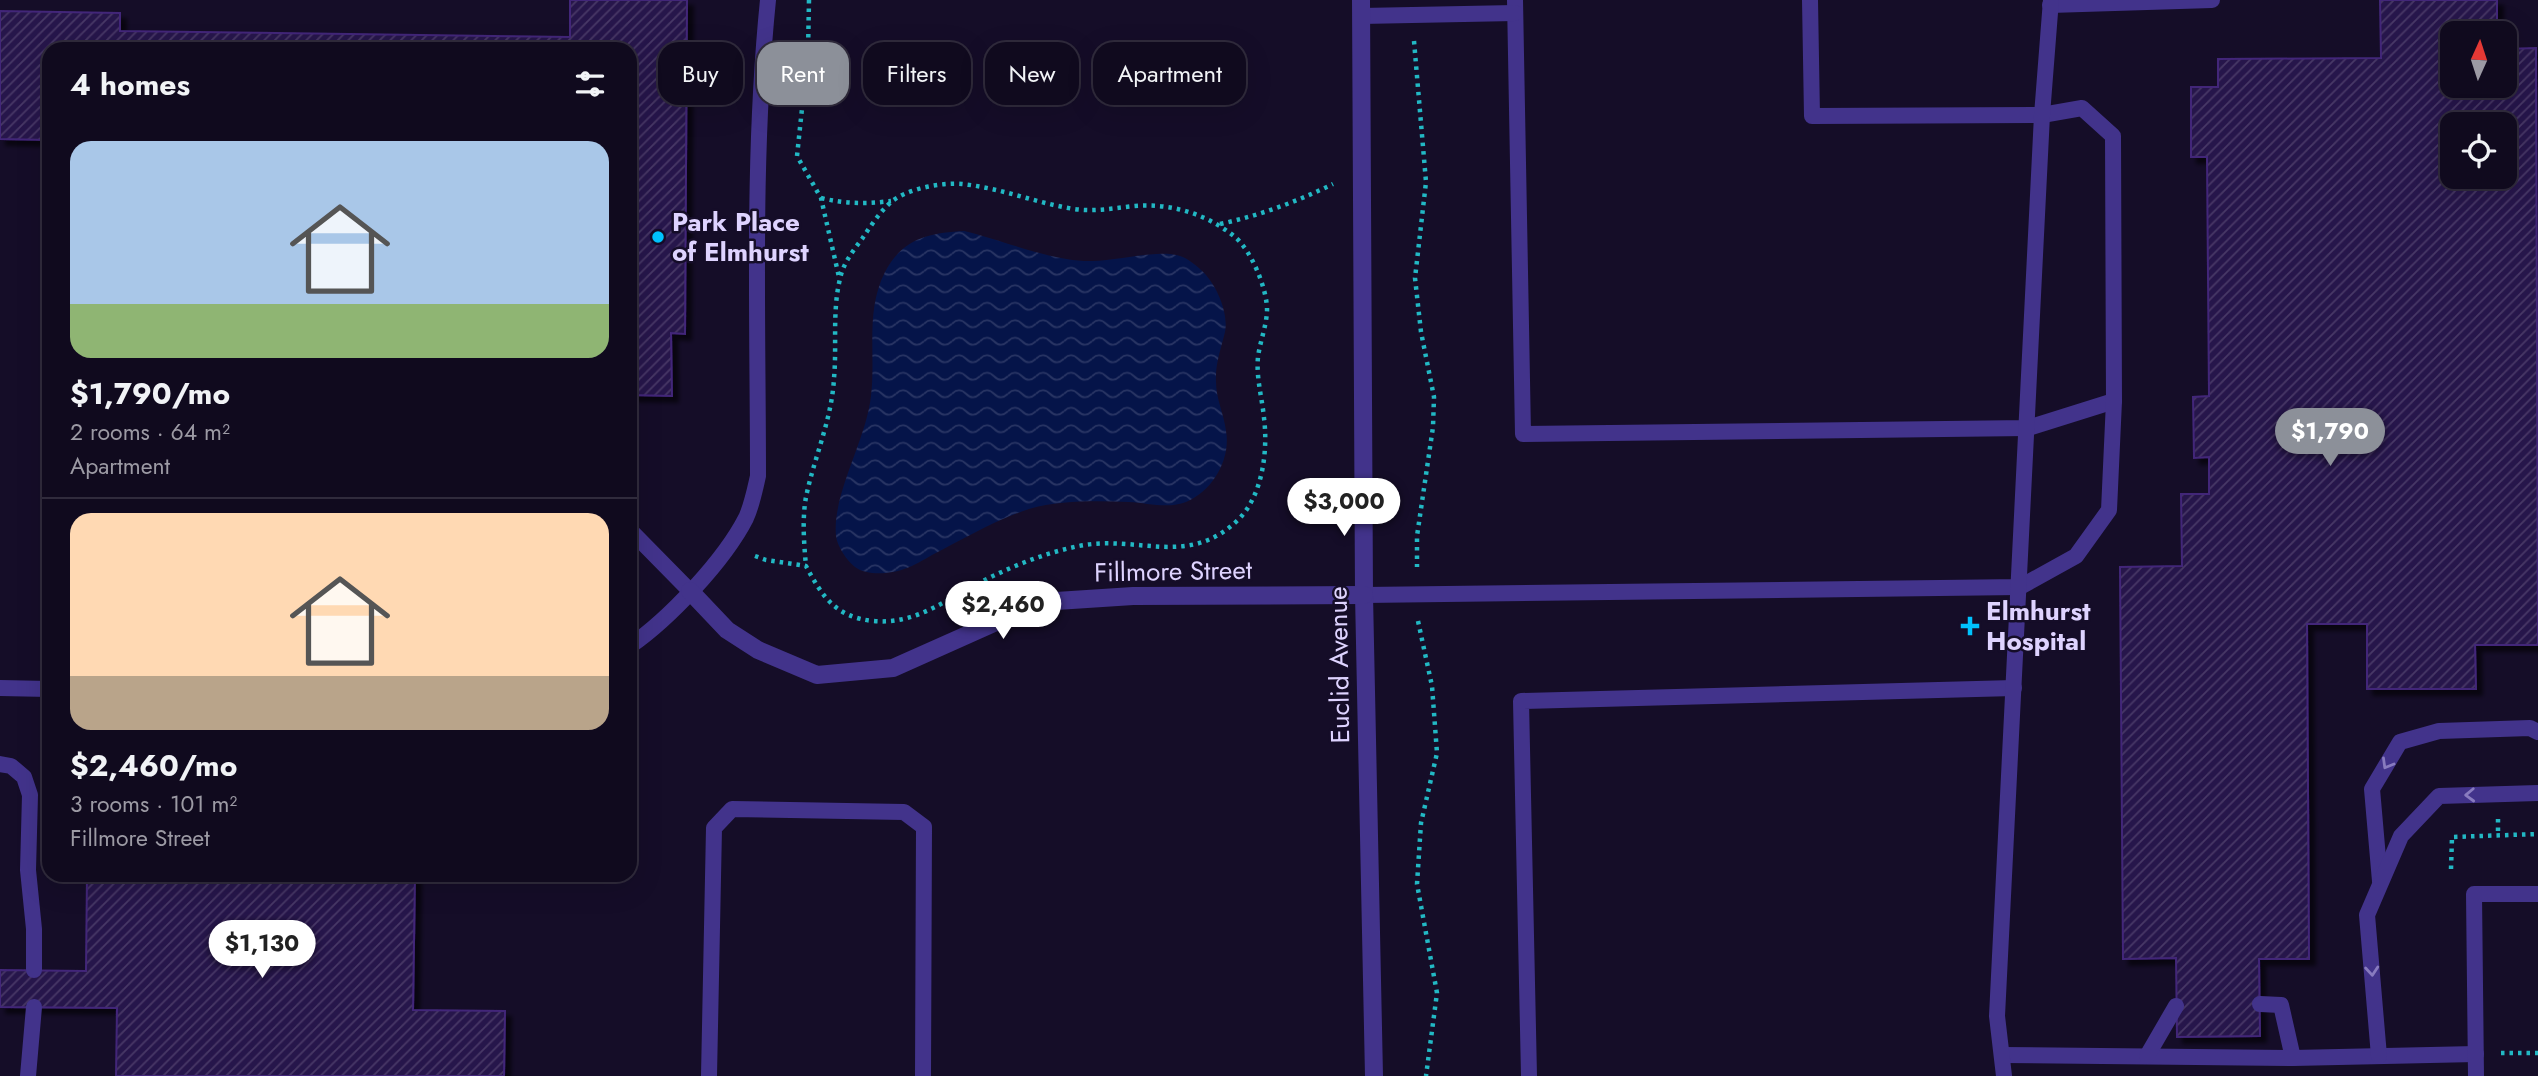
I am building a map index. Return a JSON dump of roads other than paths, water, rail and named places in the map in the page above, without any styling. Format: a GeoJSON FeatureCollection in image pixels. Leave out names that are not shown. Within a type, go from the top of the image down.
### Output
{"type":"FeatureCollection","features":[{"type":"Feature","properties":{"kind":"street","name":"Euclid Avenue"},"geometry":{"type":"LineString","coordinates":[[1361,8],[1364,595],[1374,1076]]}},
{"type":"Feature","properties":{"kind":"street","name":"Fillmore Street"},"geometry":{"type":"LineString","coordinates":[[691,591],[727,630],[758,650],[817,676],[893,668],[1041,602],[1133,596],[1364,595]]}},
{"type":"Feature","properties":{"kind":"lane"},"geometry":{"type":"LineString","coordinates":[[637,641],[654,629],[691,591],[728,546],[747,516],[758,476],[757,202],[761,66],[768,0]]}},
{"type":"Feature","properties":{"kind":"lane"},"geometry":{"type":"LineString","coordinates":[[1364,595],[2020,587],[2076,556],[2109,510],[2113,401],[2113,136],[2082,108],[2042,115],[1812,116],[1810,0]]}},
{"type":"Feature","properties":{"kind":"lane"},"geometry":{"type":"LineString","coordinates":[[2004,1076],[1997,1016],[2042,115],[2050,3],[2212,0]]}},
{"type":"Feature","properties":{"kind":"lane"},"geometry":{"type":"LineString","coordinates":[[1361,8],[1414,15],[1515,7],[1523,434],[2028,428],[2113,401]]}},
{"type":"Feature","properties":{"kind":"lane"},"geometry":{"type":"LineString","coordinates":[[637,537],[691,591]]}},
{"type":"Feature","properties":{"kind":"lane"},"geometry":{"type":"LineString","coordinates":[[0,688],[42,689]]}},
{"type":"Feature","properties":{"kind":"lane"},"geometry":{"type":"LineString","coordinates":[[1529,1076],[1521,701],[2014,688]]}},
{"type":"Feature","properties":{"kind":"lane"},"geometry":{"type":"LineString","coordinates":[[2380,886],[2372,789],[2400,741],[2439,731],[2530,728],[2538,732]]}},
{"type":"Feature","properties":{"kind":"lane"},"geometry":{"type":"LineString","coordinates":[[0,764],[11,766],[24,777],[30,795],[28,870],[34,929],[34,970]]}},
{"type":"Feature","properties":{"kind":"lane"},"geometry":{"type":"LineString","coordinates":[[2379,1056],[2367,915],[2401,836],[2439,796],[2538,793]]}},
{"type":"Feature","properties":{"kind":"lane"},"geometry":{"type":"LineString","coordinates":[[709,1076],[714,828],[732,809],[904,812],[924,827],[923,1076]]}},
{"type":"Feature","properties":{"kind":"lane"},"geometry":{"type":"LineString","coordinates":[[2476,1076],[2473,894],[2538,894]]}},
{"type":"Feature","properties":{"kind":"lane"},"geometry":{"type":"LineString","coordinates":[[2260,1004],[2281,1005],[2293,1058]]}},
{"type":"Feature","properties":{"kind":"lane"},"geometry":{"type":"LineString","coordinates":[[2147,1056],[2176,1006]]}},
{"type":"Feature","properties":{"kind":"lane"},"geometry":{"type":"LineString","coordinates":[[28,1076],[34,1007]]}},
{"type":"Feature","properties":{"kind":"lane"},"geometry":{"type":"LineString","coordinates":[[2002,1055],[2293,1058],[2476,1054]]}},
{"type":"Feature","properties":{"kind":"water"},"geometry":{"type":"Polygon","coordinates":[[[964,231],[1061,258],[1092,261],[1171,254],[1186,258],[1199,268],[1216,290],[1226,324],[1216,375],[1227,442],[1223,463],[1212,482],[1196,497],[1186,502],[1165,505],[1092,501],[1041,506],[992,524],[908,568],[886,573],[866,572],[852,564],[840,549],[836,536],[836,520],[844,485],[868,413],[872,380],[873,317],[879,287],[892,261],[909,245],[939,233],[964,231]]]}},
{"type":"Feature","properties":{"kind":"place","name":"Park Place of Elmhurst"},"geometry":{"type":"Point","coordinates":[658,237]}},
{"type":"Feature","properties":{"kind":"place","name":"Elmhurst Hospital"},"geometry":{"type":"Point","coordinates":[1970,626]}}]}
